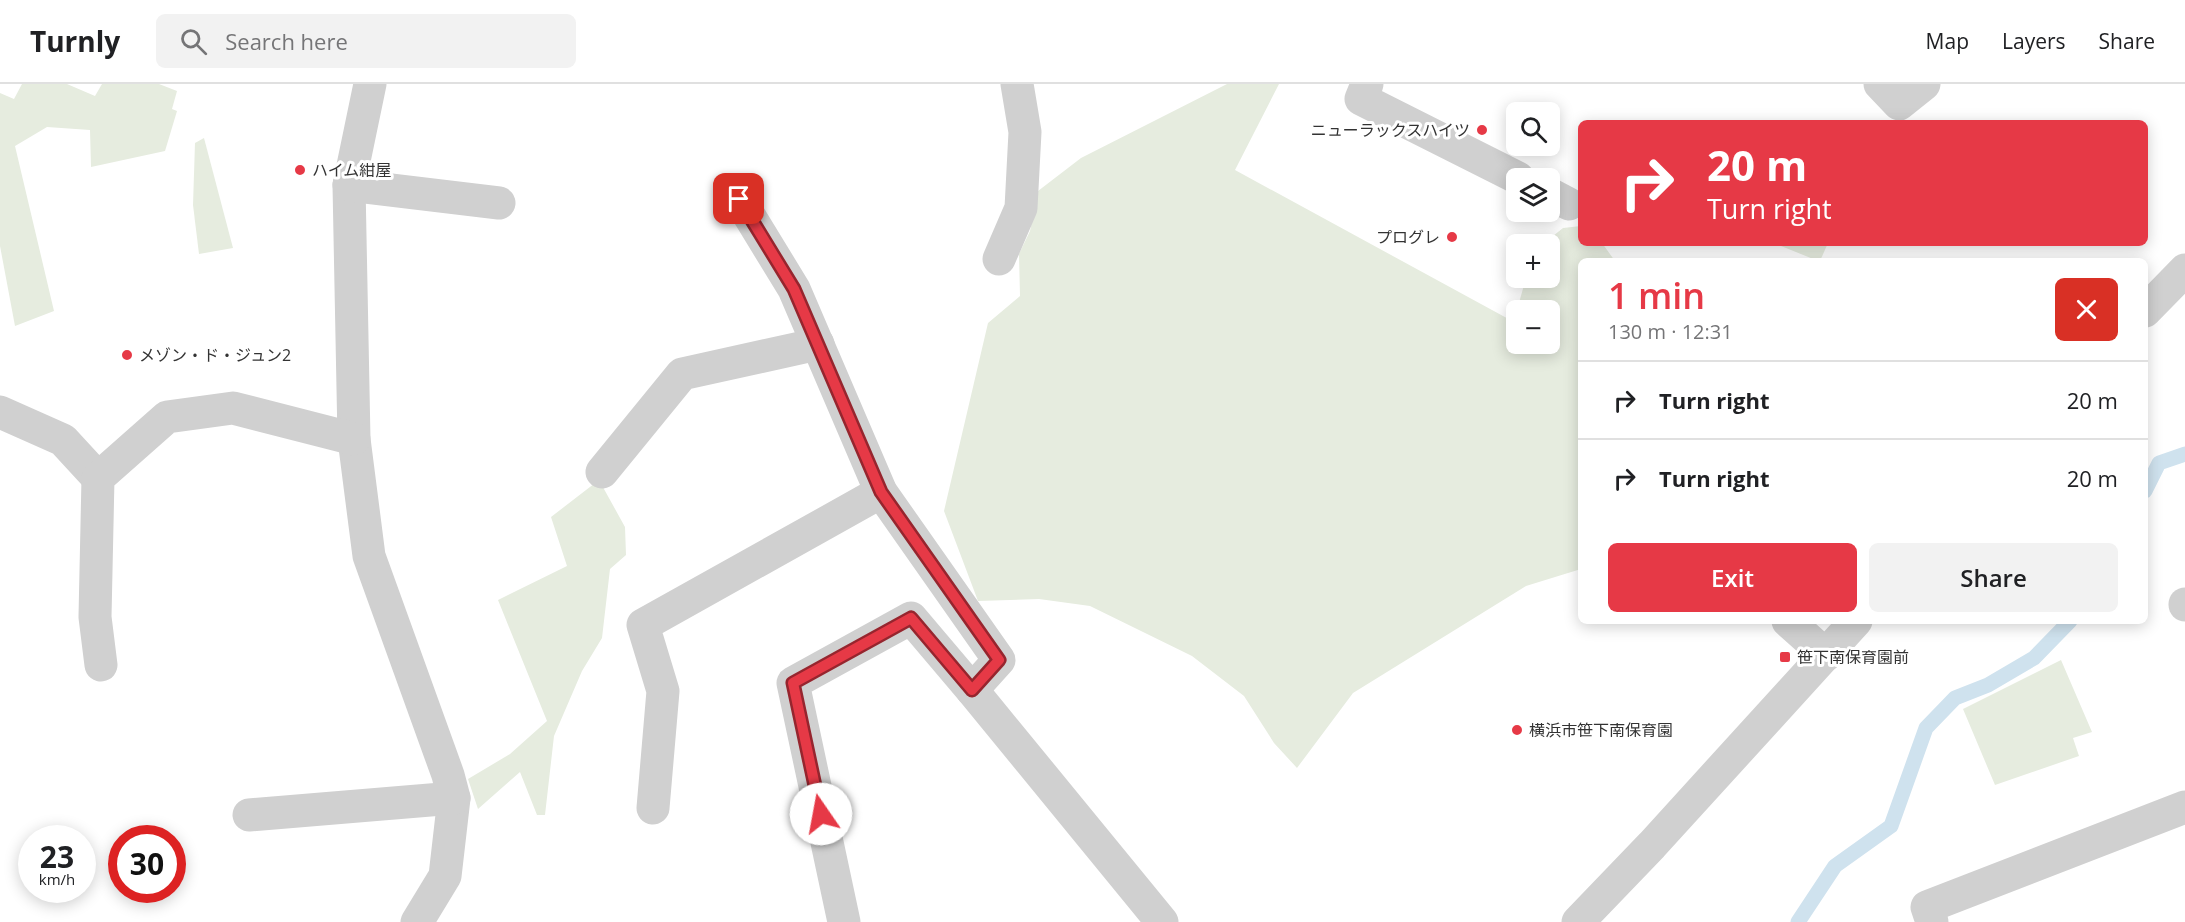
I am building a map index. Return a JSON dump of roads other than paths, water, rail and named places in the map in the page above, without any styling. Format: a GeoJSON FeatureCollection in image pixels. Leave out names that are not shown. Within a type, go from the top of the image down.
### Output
{"type":"FeatureCollection","features":[{"type":"Feature","properties":{"kind":"street"},"geometry":{"type":"LineString","coordinates":[[370,84],[349,185],[354,439],[369,556],[454,798],[445,876],[417,922]]}},
{"type":"Feature","properties":{"kind":"street"},"geometry":{"type":"LineString","coordinates":[[999,259],[1021,208],[1025,132],[1017,84]]}},
{"type":"Feature","properties":{"kind":"street"},"geometry":{"type":"LineString","coordinates":[[1367,84],[1360,99],[1506,172]]}},
{"type":"Feature","properties":{"kind":"street"},"geometry":{"type":"LineString","coordinates":[[1880,84],[1899,104],[1924,84]]}},
{"type":"Feature","properties":{"kind":"street"},"geometry":{"type":"LineString","coordinates":[[349,185],[499,203]]}},
{"type":"Feature","properties":{"kind":"street"},"geometry":{"type":"LineString","coordinates":[[739,199],[794,289],[881,492],[999,660],[972,690]]}},
{"type":"Feature","properties":{"kind":"street"},"geometry":{"type":"LineString","coordinates":[[2148,308],[2185,270]]}},
{"type":"Feature","properties":{"kind":"street"},"geometry":{"type":"LineString","coordinates":[[602,472],[682,374],[818,344]]}},
{"type":"Feature","properties":{"kind":"street"},"geometry":{"type":"LineString","coordinates":[[98,478],[167,417],[233,408],[354,439]]}},
{"type":"Feature","properties":{"kind":"street"},"geometry":{"type":"LineString","coordinates":[[0,412],[63,440],[98,478],[94,618],[101,665]]}},
{"type":"Feature","properties":{"kind":"street"},"geometry":{"type":"LineString","coordinates":[[653,808],[663,691],[643,625],[881,492]]}},
{"type":"Feature","properties":{"kind":"street"},"geometry":{"type":"LineString","coordinates":[[844,922],[793,683],[911,618],[1162,922]]}},
{"type":"Feature","properties":{"kind":"street"},"geometry":{"type":"LineString","coordinates":[[1791,624],[1826,655]]}},
{"type":"Feature","properties":{"kind":"street"},"geometry":{"type":"LineString","coordinates":[[1578,922],[1660,837],[1853,624]]}},
{"type":"Feature","properties":{"kind":"street"},"geometry":{"type":"LineString","coordinates":[[249,815],[454,798]]}},
{"type":"Feature","properties":{"kind":"street"},"geometry":{"type":"LineString","coordinates":[[1932,922],[1927,907],[2185,807]]}},
{"type":"Feature","properties":{"kind":"waterway"},"geometry":{"type":"LineString","coordinates":[[2148,485],[2159,463],[2185,454]]}},
{"type":"Feature","properties":{"kind":"waterway"},"geometry":{"type":"LineString","coordinates":[[1798,922],[1835,866],[1891,826],[1926,728],[1955,698],[1988,685],[2034,658],[2067,624]]}},
{"type":"Feature","properties":{"kind":"place","name":"ニューラックスハイツ"},"geometry":{"type":"Point","coordinates":[1482,130]}},
{"type":"Feature","properties":{"kind":"place","name":"ハイム紺屋"},"geometry":{"type":"Point","coordinates":[300,170]}},
{"type":"Feature","properties":{"kind":"place","name":"プログレ"},"geometry":{"type":"Point","coordinates":[1452,237]}},
{"type":"Feature","properties":{"kind":"place","name":"メゾン・ド・ジュン2"},"geometry":{"type":"Point","coordinates":[127,355]}},
{"type":"Feature","properties":{"kind":"place","name":"笹下南保育園前"},"geometry":{"type":"Point","coordinates":[1785,657]}},
{"type":"Feature","properties":{"kind":"place","name":"横浜市笹下南保育園"},"geometry":{"type":"Point","coordinates":[1517,730]}}]}
